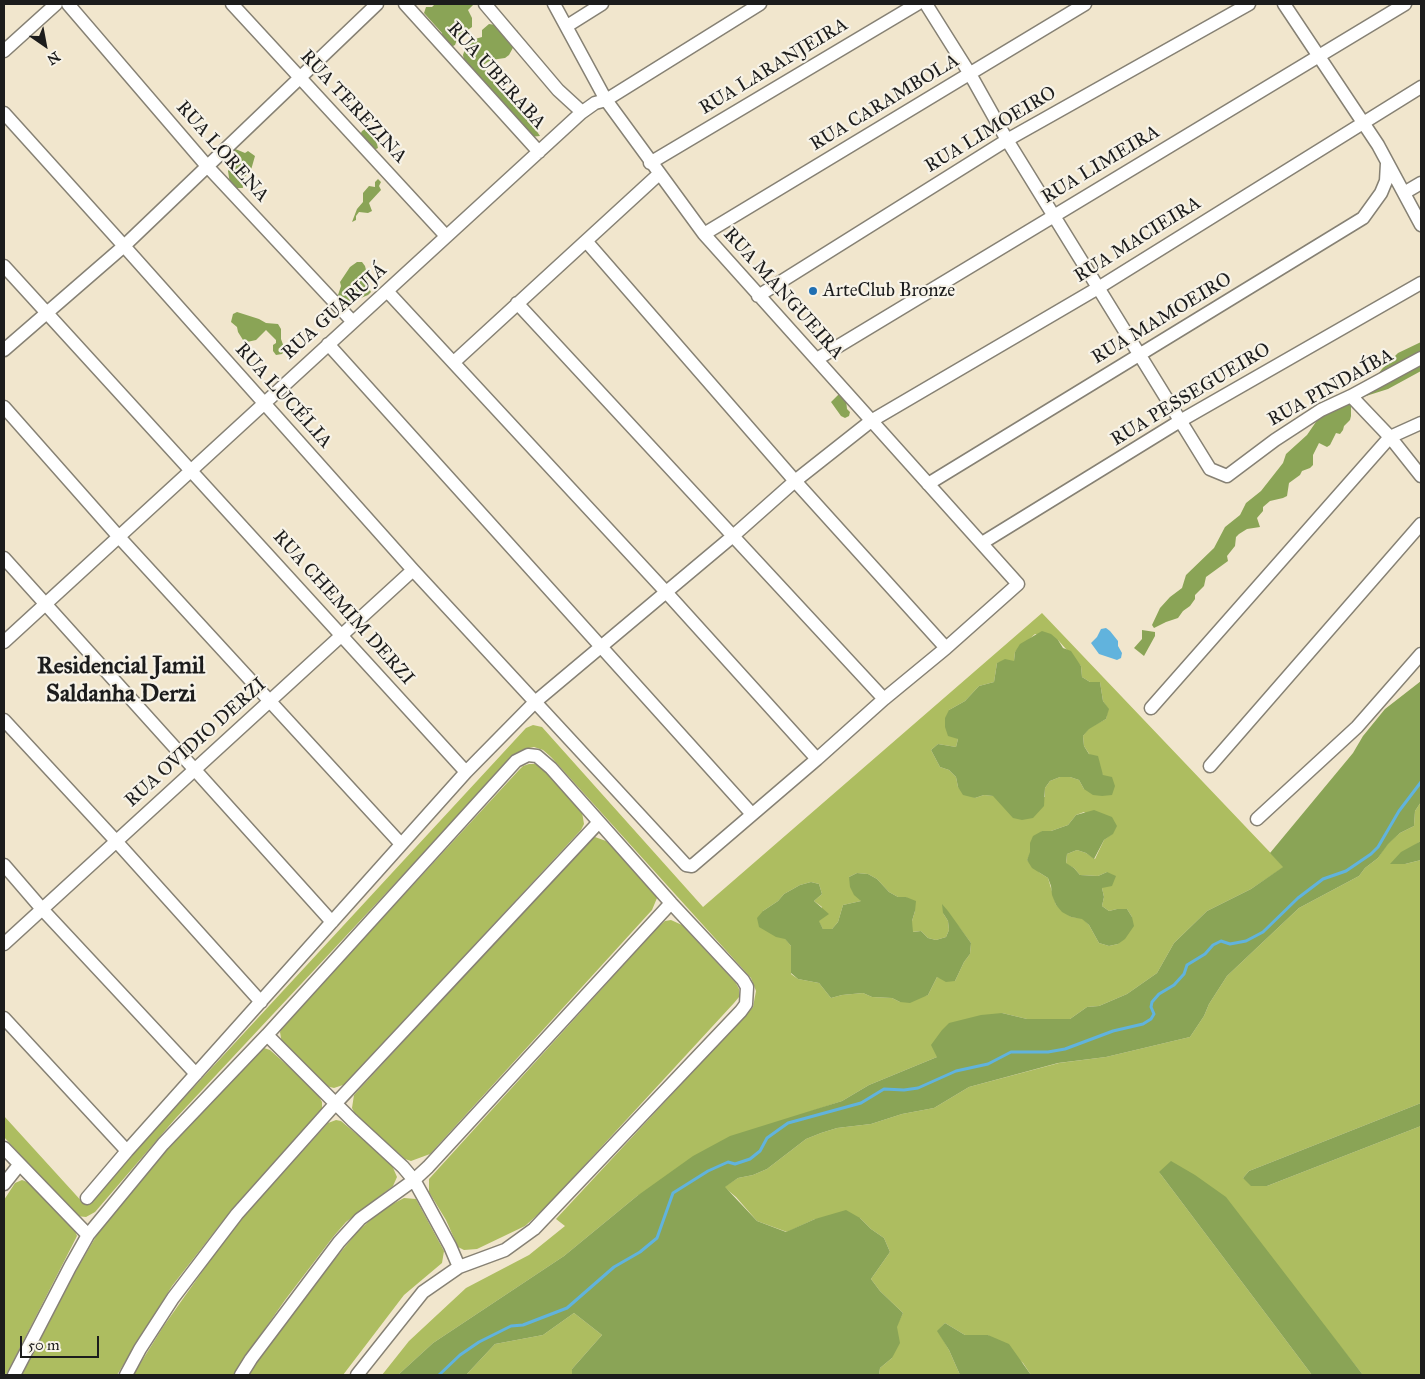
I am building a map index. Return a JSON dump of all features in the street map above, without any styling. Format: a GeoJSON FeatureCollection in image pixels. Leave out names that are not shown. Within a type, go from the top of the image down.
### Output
{"type":"FeatureCollection","features":[{"type":"Feature","properties":{"kind":"street"},"geometry":{"type":"LineString","coordinates":[[4,51],[56,4]]}},
{"type":"Feature","properties":{"kind":"street","name":"RUA LORENA"},"geometry":{"type":"LineString","coordinates":[[68,4],[207,166],[353,322]]}},
{"type":"Feature","properties":{"kind":"street","name":"RUA TEREZINA"},"geometry":{"type":"LineString","coordinates":[[232,4],[446,236]]}},
{"type":"Feature","properties":{"kind":"street"},"geometry":{"type":"LineString","coordinates":[[4,350],[124,246],[377,4]]}},
{"type":"Feature","properties":{"kind":"street","name":"RUA UBERABA"},"geometry":{"type":"LineString","coordinates":[[405,4],[539,152]]}},
{"type":"Feature","properties":{"kind":"street"},"geometry":{"type":"LineString","coordinates":[[485,4],[558,90],[582,112]]}},
{"type":"Feature","properties":{"kind":"street","name":"RUA MANGUEIRA"},"geometry":{"type":"LineString","coordinates":[[554,4],[606,100],[650,163],[704,234],[1018,584],[946,648]]}},
{"type":"Feature","properties":{"kind":"street"},"geometry":{"type":"LineString","coordinates":[[567,26],[602,4]]}},
{"type":"Feature","properties":{"kind":"street","name":"RUA GUARUJÁ"},"geometry":{"type":"LineString","coordinates":[[4,642],[582,112],[595,103],[606,100],[760,4]]}},
{"type":"Feature","properties":{"kind":"street","name":"RUA LARANJEIRA"},"geometry":{"type":"LineString","coordinates":[[650,163],[917,4]]}},
{"type":"Feature","properties":{"kind":"street"},"geometry":{"type":"LineString","coordinates":[[926,4],[970,74],[1007,140],[1180,421]]}},
{"type":"Feature","properties":{"kind":"street","name":"RUA CARAMBOLA"},"geometry":{"type":"LineString","coordinates":[[704,234],[1085,4]]}},
{"type":"Feature","properties":{"kind":"street","name":"RUA LIMOEIRO"},"geometry":{"type":"LineString","coordinates":[[758,296],[1007,140],[1249,4]]}},
{"type":"Feature","properties":{"kind":"street"},"geometry":{"type":"LineString","coordinates":[[1284,4],[1388,162],[1421,225]]}},
{"type":"Feature","properties":{"kind":"street","name":"RUA LIMEIRA"},"geometry":{"type":"LineString","coordinates":[[817,359],[1405,4]]}},
{"type":"Feature","properties":{"kind":"street","name":"RUA MACIEIRA"},"geometry":{"type":"LineString","coordinates":[[87,1198],[466,772],[535,702],[734,536],[795,480],[870,421],[1098,288],[1421,87]]}},
{"type":"Feature","properties":{"kind":"street","name":"RUA LUCÉLIA"},"geometry":{"type":"LineString","coordinates":[[4,113],[413,570],[686,865],[692,866],[697,863],[752,814]]}},
{"type":"Feature","properties":{"kind":"street","name":"RUA MAMOEIRO"},"geometry":{"type":"LineString","coordinates":[[928,484],[1363,218],[1381,193],[1386,181],[1388,162]]}},
{"type":"Feature","properties":{"kind":"street"},"geometry":{"type":"LineString","coordinates":[[454,362],[517,302],[659,174]]}},
{"type":"Feature","properties":{"kind":"street"},"geometry":{"type":"LineString","coordinates":[[1404,193],[1421,183]]}},
{"type":"Feature","properties":{"kind":"street"},"geometry":{"type":"LineString","coordinates":[[328,344],[752,814],[884,698],[946,648],[795,480],[586,241]]}},
{"type":"Feature","properties":{"kind":"street","name":"RUA CHEMIM DERZI"},"geometry":{"type":"LineString","coordinates":[[4,266],[466,772]]}},
{"type":"Feature","properties":{"kind":"street","name":"RUA PESSEGUEIRO"},"geometry":{"type":"LineString","coordinates":[[982,543],[1180,421],[1421,283]]}},
{"type":"Feature","properties":{"kind":"street"},"geometry":{"type":"LineString","coordinates":[[387,291],[817,758]]}},
{"type":"Feature","properties":{"kind":"street"},"geometry":{"type":"LineString","coordinates":[[517,302],[884,698]]}},
{"type":"Feature","properties":{"kind":"street","name":"RUA PINDAÍBA"},"geometry":{"type":"LineString","coordinates":[[1180,421],[1210,469],[1227,476],[1275,440],[1321,410],[1421,358]]}},
{"type":"Feature","properties":{"kind":"street"},"geometry":{"type":"LineString","coordinates":[[1351,396],[1390,437],[1421,476]]}},
{"type":"Feature","properties":{"kind":"street"},"geometry":{"type":"LineString","coordinates":[[4,407],[118,537],[401,844]]}},
{"type":"Feature","properties":{"kind":"street"},"geometry":{"type":"LineString","coordinates":[[1151,708],[1390,437],[1421,423]]}},
{"type":"Feature","properties":{"kind":"street"},"geometry":{"type":"LineString","coordinates":[[1210,766],[1421,524]]}},
{"type":"Feature","properties":{"kind":"street"},"geometry":{"type":"LineString","coordinates":[[4,558],[332,922]]}},
{"type":"Feature","properties":{"kind":"street","name":"RUA OVIDIO DERZI"},"geometry":{"type":"LineString","coordinates":[[4,944],[413,570]]}},
{"type":"Feature","properties":{"kind":"street"},"geometry":{"type":"LineString","coordinates":[[1257,819],[1357,726],[1421,654]]}},
{"type":"Feature","properties":{"kind":"street"},"geometry":{"type":"LineString","coordinates":[[4,720],[261,1002]]}},
{"type":"Feature","properties":{"kind":"street"},"geometry":{"type":"LineString","coordinates":[[14,1375],[88,1235],[163,1144],[267,1035],[516,762],[528,755],[537,756],[544,761],[671,904],[743,980],[747,987],[746,1004],[534,1229],[505,1250],[459,1267],[423,1292],[357,1375]]}},
{"type":"Feature","properties":{"kind":"street"},"geometry":{"type":"LineString","coordinates":[[126,1375],[140,1349],[169,1305],[236,1214],[336,1103],[599,822]]}},
{"type":"Feature","properties":{"kind":"street"},"geometry":{"type":"LineString","coordinates":[[4,865],[42,909],[196,1074]]}},
{"type":"Feature","properties":{"kind":"street"},"geometry":{"type":"LineString","coordinates":[[242,1375],[251,1359],[339,1242],[360,1219],[414,1180],[428,1167],[671,904]]}},
{"type":"Feature","properties":{"kind":"street"},"geometry":{"type":"LineString","coordinates":[[4,1018],[127,1151]]}},
{"type":"Feature","properties":{"kind":"street"},"geometry":{"type":"LineString","coordinates":[[267,1035],[403,1166],[414,1180],[450,1246],[459,1267]]}},
{"type":"Feature","properties":{"kind":"street"},"geometry":{"type":"LineString","coordinates":[[4,1148],[88,1235]]}},
{"type":"Feature","properties":{"kind":"street"},"geometry":{"type":"LineString","coordinates":[[4,1184],[19,1165]]}},
{"type":"Feature","properties":{"kind":"green space"},"geometry":{"type":"Polygon","coordinates":[[[435,4],[474,4],[468,10],[472,18],[472,27],[458,37],[455,45],[449,48],[443,43],[442,33],[424,13],[426,7],[432,7],[435,4]]]}},
{"type":"Feature","properties":{"kind":"green space"},"geometry":{"type":"Polygon","coordinates":[[[489,24],[509,27],[518,31],[515,44],[509,55],[505,58],[491,60],[483,65],[488,74],[521,108],[540,136],[530,137],[465,65],[463,55],[466,46],[475,39],[482,37],[482,30],[489,24]]]}},
{"type":"Feature","properties":{"kind":"green space"},"geometry":{"type":"Polygon","coordinates":[[[370,126],[373,128],[378,148],[374,150],[360,135],[362,131],[370,126]]]}},
{"type":"Feature","properties":{"kind":"green space"},"geometry":{"type":"Polygon","coordinates":[[[233,148],[245,153],[248,151],[255,156],[251,170],[242,180],[243,188],[234,188],[230,184],[228,171],[230,167],[227,155],[233,148]]]}},
{"type":"Feature","properties":{"kind":"green space"},"geometry":{"type":"Polygon","coordinates":[[[378,179],[381,182],[379,186],[381,190],[369,203],[372,211],[368,213],[359,212],[356,220],[352,222],[357,209],[363,202],[363,193],[369,186],[375,187],[375,182],[378,179]]]}},
{"type":"Feature","properties":{"kind":"green space"},"geometry":{"type":"Polygon","coordinates":[[[357,262],[362,262],[365,266],[368,278],[366,282],[371,292],[356,300],[343,302],[338,295],[341,286],[340,282],[350,267],[357,262]]]}},
{"type":"Feature","properties":{"kind":"green space"},"geometry":{"type":"Polygon","coordinates":[[[237,312],[266,323],[278,324],[281,329],[281,339],[285,350],[282,354],[276,355],[273,351],[273,345],[276,343],[276,340],[266,330],[256,340],[247,342],[243,340],[237,327],[231,322],[233,314],[237,312]]]}},
{"type":"Feature","properties":{"kind":"green space"},"geometry":{"type":"Polygon","coordinates":[[[1421,342],[1421,371],[1388,389],[1366,396],[1368,387],[1398,353],[1421,342]]]}},
{"type":"Feature","properties":{"kind":"green space"},"geometry":{"type":"Polygon","coordinates":[[[841,392],[846,400],[847,409],[850,412],[849,416],[845,418],[841,416],[831,402],[841,392]]]}},
{"type":"Feature","properties":{"kind":"green space"},"geometry":{"type":"Polygon","coordinates":[[[1347,400],[1351,406],[1351,416],[1340,434],[1336,433],[1327,447],[1319,443],[1313,455],[1313,465],[1302,471],[1300,475],[1289,483],[1287,496],[1270,501],[1263,507],[1263,511],[1257,518],[1260,527],[1247,529],[1236,537],[1235,546],[1227,556],[1228,561],[1206,577],[1204,586],[1195,595],[1195,599],[1190,606],[1178,618],[1154,628],[1152,625],[1160,608],[1182,588],[1186,575],[1214,548],[1225,527],[1240,515],[1246,503],[1261,491],[1283,463],[1286,454],[1307,435],[1320,416],[1347,400]]]}},
{"type":"Feature","properties":{"kind":"green space"},"geometry":{"type":"Polygon","coordinates":[[[1042,613],[1284,867],[1251,889],[1207,911],[1174,943],[1157,973],[1127,994],[1099,1006],[1087,1007],[1070,1019],[1027,1019],[1002,1013],[937,1057],[869,1085],[842,1101],[803,1114],[637,1196],[564,1256],[433,1343],[398,1375],[382,1375],[409,1341],[466,1288],[529,1255],[565,1226],[556,1219],[753,1007],[756,991],[751,978],[543,750],[534,747],[524,749],[515,755],[175,1119],[95,1212],[86,1217],[76,1216],[4,1137],[4,1116],[85,1205],[526,728],[533,725],[542,727],[703,907],[1042,613]],[[1035,634],[1015,652],[1014,661],[997,663],[994,682],[979,686],[965,701],[949,710],[958,739],[956,747],[938,744],[931,750],[940,767],[949,770],[956,777],[958,787],[975,798],[984,795],[994,796],[1000,802],[1045,797],[1045,788],[1050,781],[1060,777],[1070,777],[1079,780],[1084,789],[1103,775],[1084,746],[1083,736],[1089,728],[1106,719],[1108,709],[1103,701],[1100,682],[1090,682],[1082,677],[1081,666],[1058,640],[1035,634]],[[1084,812],[1076,815],[1068,825],[1051,831],[1042,831],[1027,860],[1048,878],[1056,905],[1071,917],[1082,918],[1089,925],[1099,943],[1109,946],[1118,944],[1132,917],[1127,909],[1109,911],[1102,906],[1104,897],[1102,888],[1107,872],[1098,876],[1080,875],[1074,868],[1066,864],[1067,854],[1077,850],[1095,859],[1104,840],[1112,834],[1084,812]],[[857,873],[849,877],[861,901],[843,905],[838,922],[832,929],[823,929],[818,920],[822,907],[814,901],[822,894],[819,884],[811,882],[800,885],[784,894],[778,901],[763,911],[791,946],[791,974],[798,979],[819,983],[831,998],[863,993],[872,997],[892,998],[900,1002],[928,995],[937,977],[955,981],[970,954],[971,943],[959,927],[943,913],[948,921],[949,930],[946,937],[936,940],[928,938],[921,931],[912,932],[912,921],[915,911],[906,897],[898,897],[889,892],[877,879],[868,874],[857,873]]]}},
{"type":"Feature","properties":{"kind":"green space"},"geometry":{"type":"Polygon","coordinates":[[[1142,630],[1155,632],[1155,636],[1144,656],[1134,648],[1142,639],[1142,630]]]}},
{"type":"Feature","properties":{"kind":"green space"},"geometry":{"type":"Polygon","coordinates":[[[1042,631],[1051,634],[1063,648],[1071,651],[1081,666],[1082,677],[1090,682],[1100,682],[1103,701],[1109,709],[1106,719],[1089,729],[1083,736],[1084,746],[1089,754],[1098,756],[1103,775],[1112,777],[1115,786],[1112,795],[1093,795],[1084,789],[1079,780],[1070,777],[1060,777],[1050,781],[1045,788],[1044,806],[1033,818],[1022,820],[1013,818],[993,796],[984,795],[975,798],[963,795],[958,787],[956,777],[949,770],[940,767],[931,750],[938,744],[956,747],[958,739],[948,736],[945,727],[945,718],[949,710],[965,701],[979,686],[994,682],[997,663],[1005,659],[1014,661],[1015,652],[1020,644],[1042,631]]]}},
{"type":"Feature","properties":{"kind":"green space"},"geometry":{"type":"Polygon","coordinates":[[[1421,681],[1421,802],[1415,811],[1414,826],[1400,833],[1359,876],[1299,908],[1227,976],[1190,1037],[1106,1057],[1058,1063],[969,1087],[934,1108],[902,1114],[871,1124],[837,1128],[821,1133],[806,1139],[767,1169],[753,1175],[738,1178],[725,1187],[757,1221],[786,1232],[815,1219],[846,1210],[860,1218],[884,1238],[890,1252],[871,1279],[880,1291],[903,1313],[897,1327],[900,1343],[892,1358],[880,1368],[879,1375],[572,1375],[572,1369],[602,1335],[574,1313],[543,1335],[495,1344],[466,1375],[398,1375],[433,1343],[564,1256],[637,1196],[693,1156],[730,1136],[842,1101],[869,1085],[937,1057],[931,1045],[949,1023],[981,1015],[1002,1013],[1027,1019],[1070,1019],[1087,1007],[1099,1006],[1127,994],[1157,973],[1174,943],[1207,911],[1251,889],[1283,867],[1270,853],[1353,753],[1363,736],[1385,709],[1421,681]]]}},
{"type":"Feature","properties":{"kind":"green space"},"geometry":{"type":"Polygon","coordinates":[[[529,764],[535,764],[542,768],[582,812],[584,824],[581,830],[346,1084],[334,1088],[326,1086],[282,1044],[280,1032],[282,1027],[519,770],[529,764]]]}},
{"type":"Feature","properties":{"kind":"green space"},"geometry":{"type":"Polygon","coordinates":[[[1421,802],[1421,841],[1415,845],[1405,864],[1421,860],[1421,1103],[1249,1171],[1243,1178],[1267,1186],[1421,1126],[1421,1375],[1363,1375],[1312,1311],[1159,1172],[1312,1375],[1031,1375],[1023,1363],[988,1335],[965,1335],[945,1323],[938,1331],[960,1375],[879,1375],[880,1368],[892,1358],[896,1327],[903,1313],[880,1291],[871,1279],[890,1252],[884,1238],[860,1218],[815,1219],[787,1232],[757,1221],[736,1197],[724,1187],[738,1178],[753,1175],[767,1169],[806,1139],[821,1133],[837,1128],[871,1124],[902,1114],[934,1108],[969,1087],[1059,1063],[1106,1057],[1190,1037],[1227,976],[1299,908],[1359,876],[1365,868],[1378,858],[1387,844],[1400,833],[1414,826],[1415,811],[1421,802]]]}},
{"type":"Feature","properties":{"kind":"green space"},"geometry":{"type":"Polygon","coordinates":[[[1094,810],[1112,817],[1117,826],[1113,834],[1104,840],[1094,859],[1086,853],[1077,850],[1067,854],[1066,863],[1080,875],[1098,876],[1107,872],[1116,876],[1112,886],[1102,888],[1104,897],[1102,906],[1109,911],[1127,909],[1132,917],[1134,926],[1125,939],[1118,944],[1109,946],[1099,943],[1089,925],[1082,919],[1071,917],[1062,912],[1056,905],[1048,878],[1032,868],[1027,860],[1033,836],[1042,831],[1051,831],[1068,825],[1076,815],[1094,810]]]}},
{"type":"Feature","properties":{"kind":"green space"},"geometry":{"type":"Polygon","coordinates":[[[595,837],[606,841],[655,891],[657,898],[652,910],[430,1154],[411,1161],[405,1159],[355,1114],[352,1108],[354,1095],[589,841],[595,837]]]}},
{"type":"Feature","properties":{"kind":"green space"},"geometry":{"type":"Polygon","coordinates":[[[1421,841],[1421,860],[1405,864],[1390,864],[1401,852],[1421,841]]]}},
{"type":"Feature","properties":{"kind":"green space"},"geometry":{"type":"Polygon","coordinates":[[[857,873],[868,874],[877,879],[889,892],[898,897],[906,897],[916,901],[912,921],[913,932],[921,931],[928,938],[936,940],[946,937],[949,930],[942,904],[971,943],[970,954],[955,981],[946,982],[937,977],[928,995],[910,1003],[900,1002],[892,998],[872,997],[863,993],[831,998],[819,983],[798,979],[791,973],[791,946],[785,939],[776,937],[759,927],[757,918],[784,894],[800,885],[811,882],[819,884],[822,894],[814,901],[829,914],[819,921],[823,929],[832,929],[838,922],[843,905],[861,901],[854,895],[850,887],[849,877],[857,873]]]}},
{"type":"Feature","properties":{"kind":"green space"},"geometry":{"type":"Polygon","coordinates":[[[671,920],[682,925],[736,983],[739,989],[739,997],[546,1207],[525,1226],[477,1249],[464,1250],[458,1247],[446,1220],[429,1192],[429,1179],[658,927],[665,921],[671,920]]]}},
{"type":"Feature","properties":{"kind":"green space"},"geometry":{"type":"Polygon","coordinates":[[[264,1048],[270,1050],[316,1091],[322,1102],[322,1109],[319,1114],[222,1222],[172,1286],[117,1375],[22,1375],[77,1269],[98,1233],[158,1158],[257,1050],[264,1048]]]}},
{"type":"Feature","properties":{"kind":"green space"},"geometry":{"type":"Polygon","coordinates":[[[1421,1103],[1421,1126],[1267,1186],[1251,1186],[1243,1178],[1249,1171],[1421,1103]]]}},
{"type":"Feature","properties":{"kind":"green space"},"geometry":{"type":"Polygon","coordinates":[[[336,1120],[341,1121],[391,1163],[397,1177],[393,1186],[346,1222],[333,1237],[285,1300],[234,1375],[133,1375],[163,1327],[233,1228],[328,1123],[336,1120]]]}},
{"type":"Feature","properties":{"kind":"green space"},"geometry":{"type":"Polygon","coordinates":[[[1171,1161],[1226,1197],[1363,1375],[1312,1375],[1159,1172],[1171,1161]]]}},
{"type":"Feature","properties":{"kind":"green space"},"geometry":{"type":"Polygon","coordinates":[[[22,1180],[30,1183],[75,1231],[77,1236],[6,1375],[4,1375],[4,1200],[15,1183],[22,1180]]]}},
{"type":"Feature","properties":{"kind":"green space"},"geometry":{"type":"Polygon","coordinates":[[[404,1198],[416,1199],[444,1251],[442,1263],[404,1295],[343,1375],[249,1375],[281,1325],[358,1231],[383,1209],[404,1198]]]}},
{"type":"Feature","properties":{"kind":"green space"},"geometry":{"type":"Polygon","coordinates":[[[574,1313],[602,1335],[572,1369],[572,1375],[466,1375],[495,1344],[543,1335],[574,1313]]]}},
{"type":"Feature","properties":{"kind":"green space"},"geometry":{"type":"Polygon","coordinates":[[[945,1323],[965,1335],[988,1335],[1009,1344],[1031,1375],[960,1375],[949,1350],[937,1331],[945,1323]]]}},
{"type":"Feature","properties":{"kind":"water"},"geometry":{"type":"Polygon","coordinates":[[[1106,628],[1118,641],[1118,646],[1122,653],[1121,658],[1117,660],[1099,654],[1091,643],[1101,629],[1106,628]]]}},
{"type":"Feature","properties":{"kind":"waterway"},"geometry":{"type":"LineString","coordinates":[[439,1375],[460,1355],[479,1342],[511,1326],[523,1325],[567,1308],[614,1267],[640,1252],[657,1238],[673,1193],[708,1171],[728,1162],[735,1164],[750,1159],[760,1151],[767,1138],[788,1123],[861,1103],[884,1089],[904,1090],[918,1088],[956,1071],[988,1064],[1011,1052],[1048,1052],[1065,1049],[1113,1031],[1143,1024],[1151,1019],[1154,1014],[1151,1007],[1152,1002],[1159,994],[1174,985],[1184,974],[1187,965],[1205,954],[1213,945],[1221,941],[1230,944],[1246,941],[1263,932],[1298,898],[1323,879],[1346,871],[1371,854],[1378,847],[1399,811],[1421,782]]}},
{"type":"Feature","properties":{"kind":"place","name":"ArteClub Bronze"},"geometry":{"type":"Point","coordinates":[813,291]}},
{"type":"Feature","properties":{"kind":"district","name":"Residencial Jamil Saldanha Derzi"},"geometry":{"type":"Point","coordinates":[121,681]}}]}
